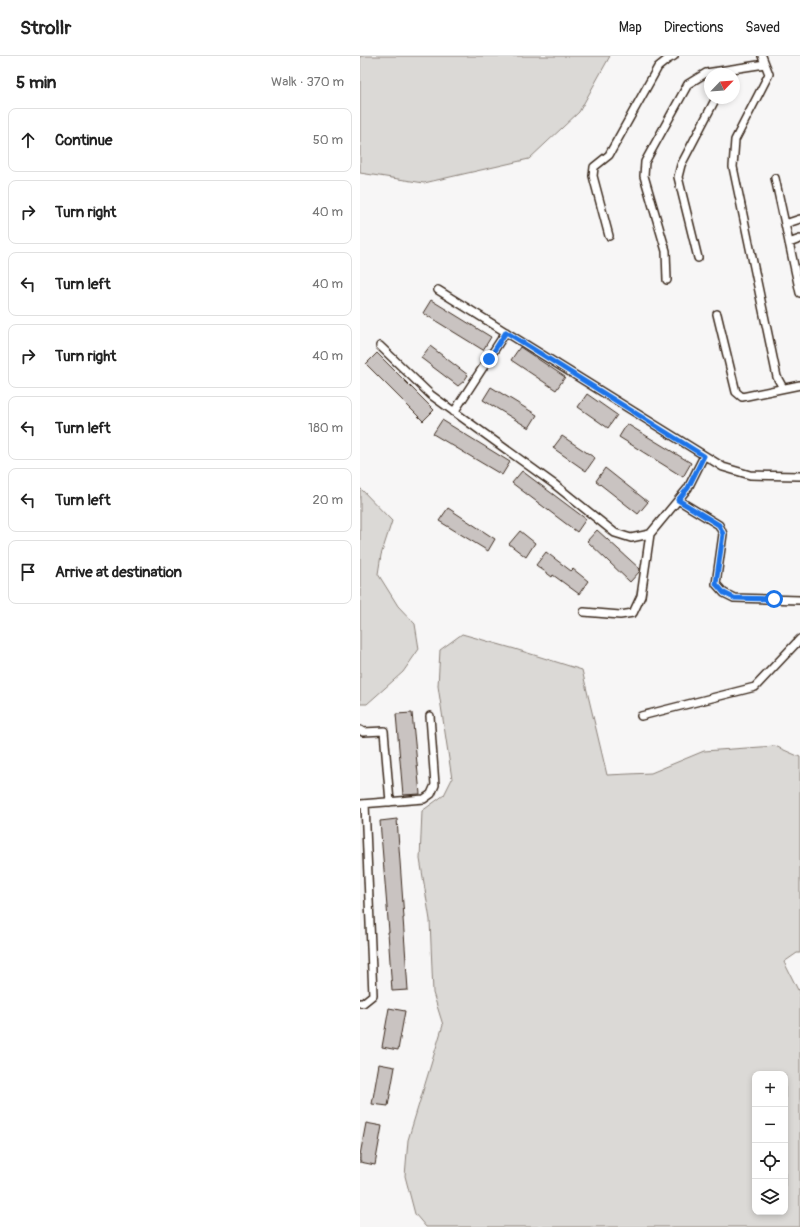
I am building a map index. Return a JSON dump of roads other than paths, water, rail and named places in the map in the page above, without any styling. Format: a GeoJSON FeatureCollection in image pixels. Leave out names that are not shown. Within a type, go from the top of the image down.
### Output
{"type":"FeatureCollection","features":[{"type":"Feature","properties":{"kind":"street"},"geometry":{"type":"LineString","coordinates":[[609,236],[594,176],[594,166],[609,155],[658,67],[674,56]]}},
{"type":"Feature","properties":{"kind":"street"},"geometry":{"type":"LineString","coordinates":[[762,56],[769,74],[735,140],[733,167],[777,377],[783,388]]}},
{"type":"Feature","properties":{"kind":"street"},"geometry":{"type":"LineString","coordinates":[[740,69],[765,64]]}},
{"type":"Feature","properties":{"kind":"street"},"geometry":{"type":"LineString","coordinates":[[667,280],[666,251],[644,176],[645,162],[688,84],[704,74]]}},
{"type":"Feature","properties":{"kind":"street"},"geometry":{"type":"LineString","coordinates":[[698,258],[678,177],[681,165],[713,104]]}},
{"type":"Feature","properties":{"kind":"street"},"geometry":{"type":"LineString","coordinates":[[775,178],[800,293]]}},
{"type":"Feature","properties":{"kind":"street"},"geometry":{"type":"LineString","coordinates":[[785,224],[800,220]]}},
{"type":"Feature","properties":{"kind":"street"},"geometry":{"type":"LineString","coordinates":[[789,243],[800,239]]}},
{"type":"Feature","properties":{"kind":"street"},"geometry":{"type":"LineString","coordinates":[[438,290],[723,467],[750,475],[800,476]]}},
{"type":"Feature","properties":{"kind":"street"},"geometry":{"type":"LineString","coordinates":[[718,314],[736,392],[742,397],[800,385]]}},
{"type":"Feature","properties":{"kind":"street"},"geometry":{"type":"LineString","coordinates":[[454,412],[506,332]]}},
{"type":"Feature","properties":{"kind":"street"},"geometry":{"type":"LineString","coordinates":[[380,346],[431,395],[554,484],[615,533],[631,538],[650,534]]}},
{"type":"Feature","properties":{"kind":"street"},"geometry":{"type":"LineString","coordinates":[[584,612],[620,615],[633,613],[641,596],[650,534],[688,488],[704,456]]}},
{"type":"Feature","properties":{"kind":"street"},"geometry":{"type":"LineString","coordinates":[[678,500],[719,525],[723,534],[716,584],[724,593],[734,598],[800,600]]}},
{"type":"Feature","properties":{"kind":"street"},"geometry":{"type":"LineString","coordinates":[[641,716],[755,687],[800,639]]}},
{"type":"Feature","properties":{"kind":"street"},"geometry":{"type":"LineString","coordinates":[[360,1003],[363,1003],[373,995],[362,804],[424,799],[432,794],[435,785],[430,716]]}},
{"type":"Feature","properties":{"kind":"street"},"geometry":{"type":"LineString","coordinates":[[360,730],[363,732],[384,731],[390,802]]}}]}
